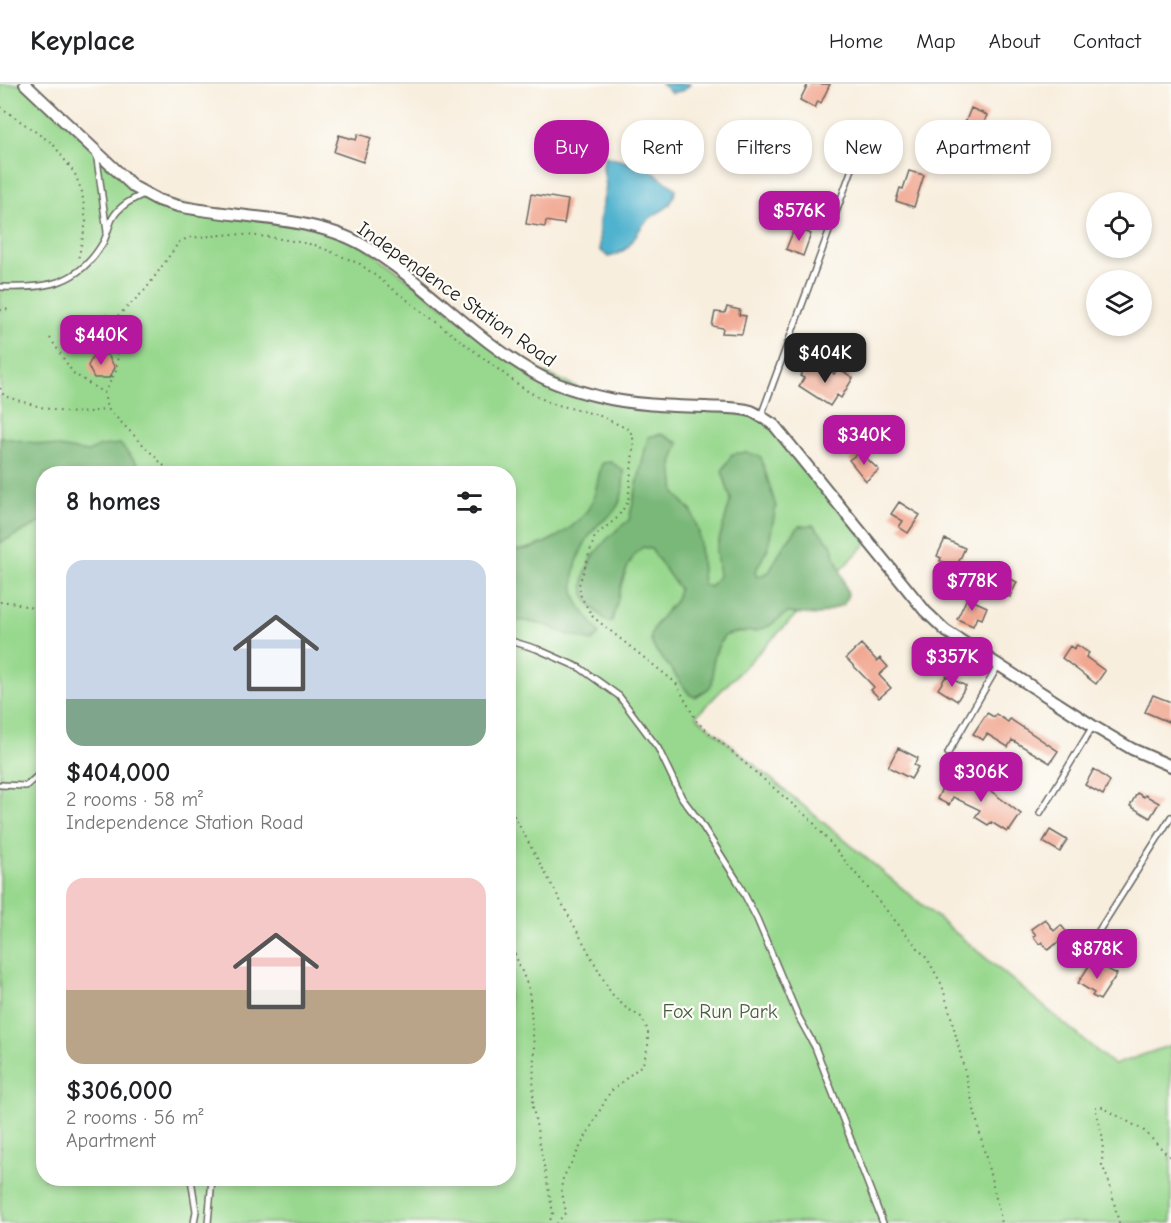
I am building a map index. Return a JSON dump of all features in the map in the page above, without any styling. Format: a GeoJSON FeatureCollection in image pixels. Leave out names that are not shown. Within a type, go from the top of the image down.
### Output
{"type":"FeatureCollection","features":[{"type":"Feature","properties":{"kind":"street","name":"Independence Station Road"},"geometry":{"type":"LineString","coordinates":[[25,84],[134,187],[158,200],[177,206],[312,226],[340,234],[363,245],[394,267],[511,358],[558,385],[599,397],[628,402],[741,409],[761,416],[774,425],[926,611],[956,639],[1093,726],[1132,749],[1171,766]]}},
{"type":"Feature","properties":{"kind":"lane"},"geometry":{"type":"LineString","coordinates":[[95,150],[107,233]]}},
{"type":"Feature","properties":{"kind":"lane"},"geometry":{"type":"LineString","coordinates":[[761,416],[850,174]]}},
{"type":"Feature","properties":{"kind":"lane"},"geometry":{"type":"LineString","coordinates":[[0,287],[30,288],[66,280],[86,266],[104,240],[113,218],[125,203],[146,193]]}},
{"type":"Feature","properties":{"kind":"lane"},"geometry":{"type":"LineString","coordinates":[[516,642],[580,668],[619,696],[658,748],[682,798],[738,882],[757,919],[798,1016],[815,1047],[882,1223]]}},
{"type":"Feature","properties":{"kind":"lane"},"geometry":{"type":"LineString","coordinates":[[948,753],[998,666]]}},
{"type":"Feature","properties":{"kind":"lane"},"geometry":{"type":"LineString","coordinates":[[1040,813],[1093,726]]}},
{"type":"Feature","properties":{"kind":"lane"},"geometry":{"type":"LineString","coordinates":[[0,785],[27,786],[36,778]]}},
{"type":"Feature","properties":{"kind":"lane"},"geometry":{"type":"LineString","coordinates":[[1094,940],[1171,817]]}},
{"type":"Feature","properties":{"kind":"lane"},"geometry":{"type":"LineString","coordinates":[[192,1186],[196,1211],[194,1223]]}},
{"type":"Feature","properties":{"kind":"lane"},"geometry":{"type":"LineString","coordinates":[[208,1223],[211,1186]]}},
{"type":"Feature","properties":{"kind":"path"},"geometry":{"type":"LineString","coordinates":[[0,107],[53,144],[75,174],[82,192],[86,222],[77,272]]}},
{"type":"Feature","properties":{"kind":"path"},"geometry":{"type":"LineString","coordinates":[[107,321],[118,315],[146,289],[179,242],[188,238],[234,234],[270,237],[315,245],[360,264],[524,389],[550,403],[598,415],[630,430],[634,441],[628,502],[617,518],[595,536],[579,585],[580,597],[593,617],[676,683],[697,722],[811,820],[928,960],[942,985],[952,1020],[1002,1223]]}},
{"type":"Feature","properties":{"kind":"path"},"geometry":{"type":"LineString","coordinates":[[0,310],[13,309]]}},
{"type":"Feature","properties":{"kind":"path"},"geometry":{"type":"LineString","coordinates":[[105,314],[118,355],[116,371],[104,393],[107,408],[164,466]]}},
{"type":"Feature","properties":{"kind":"path"},"geometry":{"type":"LineString","coordinates":[[50,338],[73,373],[104,393]]}},
{"type":"Feature","properties":{"kind":"path"},"geometry":{"type":"LineString","coordinates":[[0,388],[4,396],[64,413],[93,412],[107,408]]}},
{"type":"Feature","properties":{"kind":"path"},"geometry":{"type":"LineString","coordinates":[[0,603],[10,602],[36,610]]}},
{"type":"Feature","properties":{"kind":"path"},"geometry":{"type":"LineString","coordinates":[[516,821],[611,993],[641,1017],[648,1030],[648,1046],[643,1064],[610,1092],[563,1178],[561,1190],[566,1212],[557,1223]]}},
{"type":"Feature","properties":{"kind":"path"},"geometry":{"type":"LineString","coordinates":[[516,957],[529,989],[534,1046],[533,1107],[553,1213],[549,1223]]}},
{"type":"Feature","properties":{"kind":"path"},"geometry":{"type":"LineString","coordinates":[[1119,1223],[1109,1182],[1102,1165],[1103,1137],[1095,1107],[1102,1107],[1143,1130],[1171,1159]]}},
{"type":"Feature","properties":{"kind":"green space","name":"Fox Run Park"},"geometry":{"type":"Polygon","coordinates":[[[0,84],[25,84],[121,175],[158,200],[312,226],[363,245],[511,358],[599,397],[761,416],[868,542],[696,716],[1114,1065],[1171,1045],[1171,1223],[0,1223],[0,84]]]}},
{"type":"Feature","properties":{"kind":"green space"},"geometry":{"type":"Polygon","coordinates":[[[661,434],[679,443],[672,463],[675,493],[692,512],[699,533],[703,584],[710,587],[719,576],[716,550],[731,499],[722,471],[732,454],[747,452],[761,457],[776,507],[768,548],[755,572],[757,577],[769,572],[784,545],[799,526],[813,525],[831,544],[848,594],[844,604],[819,615],[787,613],[769,626],[757,631],[738,632],[724,636],[714,656],[712,684],[695,697],[690,695],[651,642],[656,624],[674,601],[679,589],[651,549],[643,547],[630,562],[612,621],[608,622],[597,612],[587,601],[584,593],[586,571],[597,551],[629,520],[648,437],[661,434]]]}},
{"type":"Feature","properties":{"kind":"green space"},"geometry":{"type":"Polygon","coordinates":[[[0,437],[88,452],[101,446],[120,444],[139,466],[36,466],[36,525],[0,543],[0,437]]]}},
{"type":"Feature","properties":{"kind":"green space"},"geometry":{"type":"Polygon","coordinates":[[[611,462],[624,471],[621,499],[615,510],[597,526],[587,539],[574,573],[575,596],[599,634],[592,641],[566,634],[549,626],[516,620],[516,550],[531,548],[555,538],[585,513],[593,500],[602,463],[611,462]]]}},
{"type":"Feature","properties":{"kind":"water"},"geometry":{"type":"Polygon","coordinates":[[[661,84],[690,84],[684,90],[672,93],[661,84]]]}},
{"type":"Feature","properties":{"kind":"water"},"geometry":{"type":"Polygon","coordinates":[[[609,157],[621,160],[621,174],[656,174],[676,189],[669,206],[643,225],[630,245],[609,257],[600,250],[599,223],[606,186],[604,174],[609,174],[609,157]]]}},
{"type":"Feature","properties":{"kind":"building"},"geometry":{"type":"Polygon","coordinates":[[[808,84],[830,84],[821,103],[818,101],[815,108],[800,100],[808,84]]]}},
{"type":"Feature","properties":{"kind":"building"},"geometry":{"type":"Polygon","coordinates":[[[971,108],[987,115],[985,120],[966,120],[971,108]]]}},
{"type":"Feature","properties":{"kind":"building"},"geometry":{"type":"Polygon","coordinates":[[[358,134],[371,138],[363,162],[334,152],[339,135],[356,140],[358,134]]]}},
{"type":"Feature","properties":{"kind":"building"},"geometry":{"type":"Polygon","coordinates":[[[909,171],[924,175],[914,207],[896,201],[900,188],[903,189],[909,171]]]}},
{"type":"Feature","properties":{"kind":"building"},"geometry":{"type":"Polygon","coordinates":[[[531,194],[568,200],[564,224],[546,221],[545,227],[526,224],[531,194]]]}},
{"type":"Feature","properties":{"kind":"building"},"geometry":{"type":"Polygon","coordinates":[[[795,227],[811,234],[803,256],[786,249],[795,227]]]}},
{"type":"Feature","properties":{"kind":"building"},"geometry":{"type":"Polygon","coordinates":[[[727,307],[740,310],[739,315],[746,316],[742,334],[722,333],[723,328],[712,326],[715,312],[725,313],[727,307]]]}},
{"type":"Feature","properties":{"kind":"building"},"geometry":{"type":"Polygon","coordinates":[[[94,354],[108,355],[115,368],[109,378],[94,378],[88,366],[94,354]]]}},
{"type":"Feature","properties":{"kind":"building"},"geometry":{"type":"Polygon","coordinates":[[[808,364],[827,376],[830,370],[834,374],[838,368],[853,378],[841,398],[837,395],[830,406],[799,386],[804,378],[800,376],[808,364]]]}},
{"type":"Feature","properties":{"kind":"building"},"geometry":{"type":"Polygon","coordinates":[[[860,452],[879,470],[866,481],[849,460],[860,452]]]}},
{"type":"Feature","properties":{"kind":"building"},"geometry":{"type":"Polygon","coordinates":[[[899,502],[920,515],[908,533],[899,527],[903,521],[891,514],[899,502]]]}},
{"type":"Feature","properties":{"kind":"building"},"geometry":{"type":"Polygon","coordinates":[[[945,539],[965,548],[955,570],[943,564],[944,562],[940,561],[941,558],[937,556],[945,539]]]}},
{"type":"Feature","properties":{"kind":"building"},"geometry":{"type":"Polygon","coordinates":[[[1001,574],[1017,582],[1010,597],[994,589],[1001,574]]]}},
{"type":"Feature","properties":{"kind":"building"},"geometry":{"type":"Polygon","coordinates":[[[967,598],[987,607],[982,619],[977,617],[973,626],[957,619],[967,598]]]}},
{"type":"Feature","properties":{"kind":"building"},"geometry":{"type":"Polygon","coordinates":[[[861,644],[877,661],[880,658],[888,667],[879,675],[891,688],[879,698],[871,690],[874,687],[846,658],[861,644]]]}},
{"type":"Feature","properties":{"kind":"building"},"geometry":{"type":"Polygon","coordinates":[[[1077,645],[1089,653],[1086,657],[1105,671],[1096,684],[1062,658],[1070,646],[1074,649],[1077,645]]]}},
{"type":"Feature","properties":{"kind":"building"},"geometry":{"type":"Polygon","coordinates":[[[946,676],[966,686],[957,701],[938,689],[946,676]]]}},
{"type":"Feature","properties":{"kind":"building"},"geometry":{"type":"Polygon","coordinates":[[[1153,695],[1171,702],[1171,723],[1145,712],[1153,695]]]}},
{"type":"Feature","properties":{"kind":"building"},"geometry":{"type":"Polygon","coordinates":[[[987,713],[994,717],[996,714],[1008,722],[1010,719],[1058,751],[1050,763],[1012,740],[1008,747],[987,734],[983,740],[973,734],[987,713]]]}},
{"type":"Feature","properties":{"kind":"building"},"geometry":{"type":"Polygon","coordinates":[[[898,748],[918,758],[914,765],[918,767],[911,779],[888,767],[898,748]]]}},
{"type":"Feature","properties":{"kind":"building"},"geometry":{"type":"Polygon","coordinates":[[[1094,769],[1110,781],[1103,795],[1085,785],[1094,769]]]}},
{"type":"Feature","properties":{"kind":"building"},"geometry":{"type":"Polygon","coordinates":[[[948,776],[961,783],[962,781],[973,787],[974,785],[992,792],[1021,814],[1007,832],[991,822],[988,825],[975,817],[980,810],[953,797],[949,805],[937,799],[948,776]]]}},
{"type":"Feature","properties":{"kind":"building"},"geometry":{"type":"Polygon","coordinates":[[[1137,793],[1159,803],[1150,818],[1130,806],[1137,793]]]}},
{"type":"Feature","properties":{"kind":"building"},"geometry":{"type":"Polygon","coordinates":[[[1050,830],[1067,840],[1060,852],[1043,842],[1050,830]]]}},
{"type":"Feature","properties":{"kind":"building"},"geometry":{"type":"Polygon","coordinates":[[[1045,919],[1054,931],[1061,925],[1068,934],[1048,950],[1042,942],[1039,944],[1031,929],[1045,919]]]}},
{"type":"Feature","properties":{"kind":"building"},"geometry":{"type":"Polygon","coordinates":[[[1092,961],[1117,974],[1100,1000],[1092,996],[1094,993],[1078,983],[1092,961]]]}}]}
